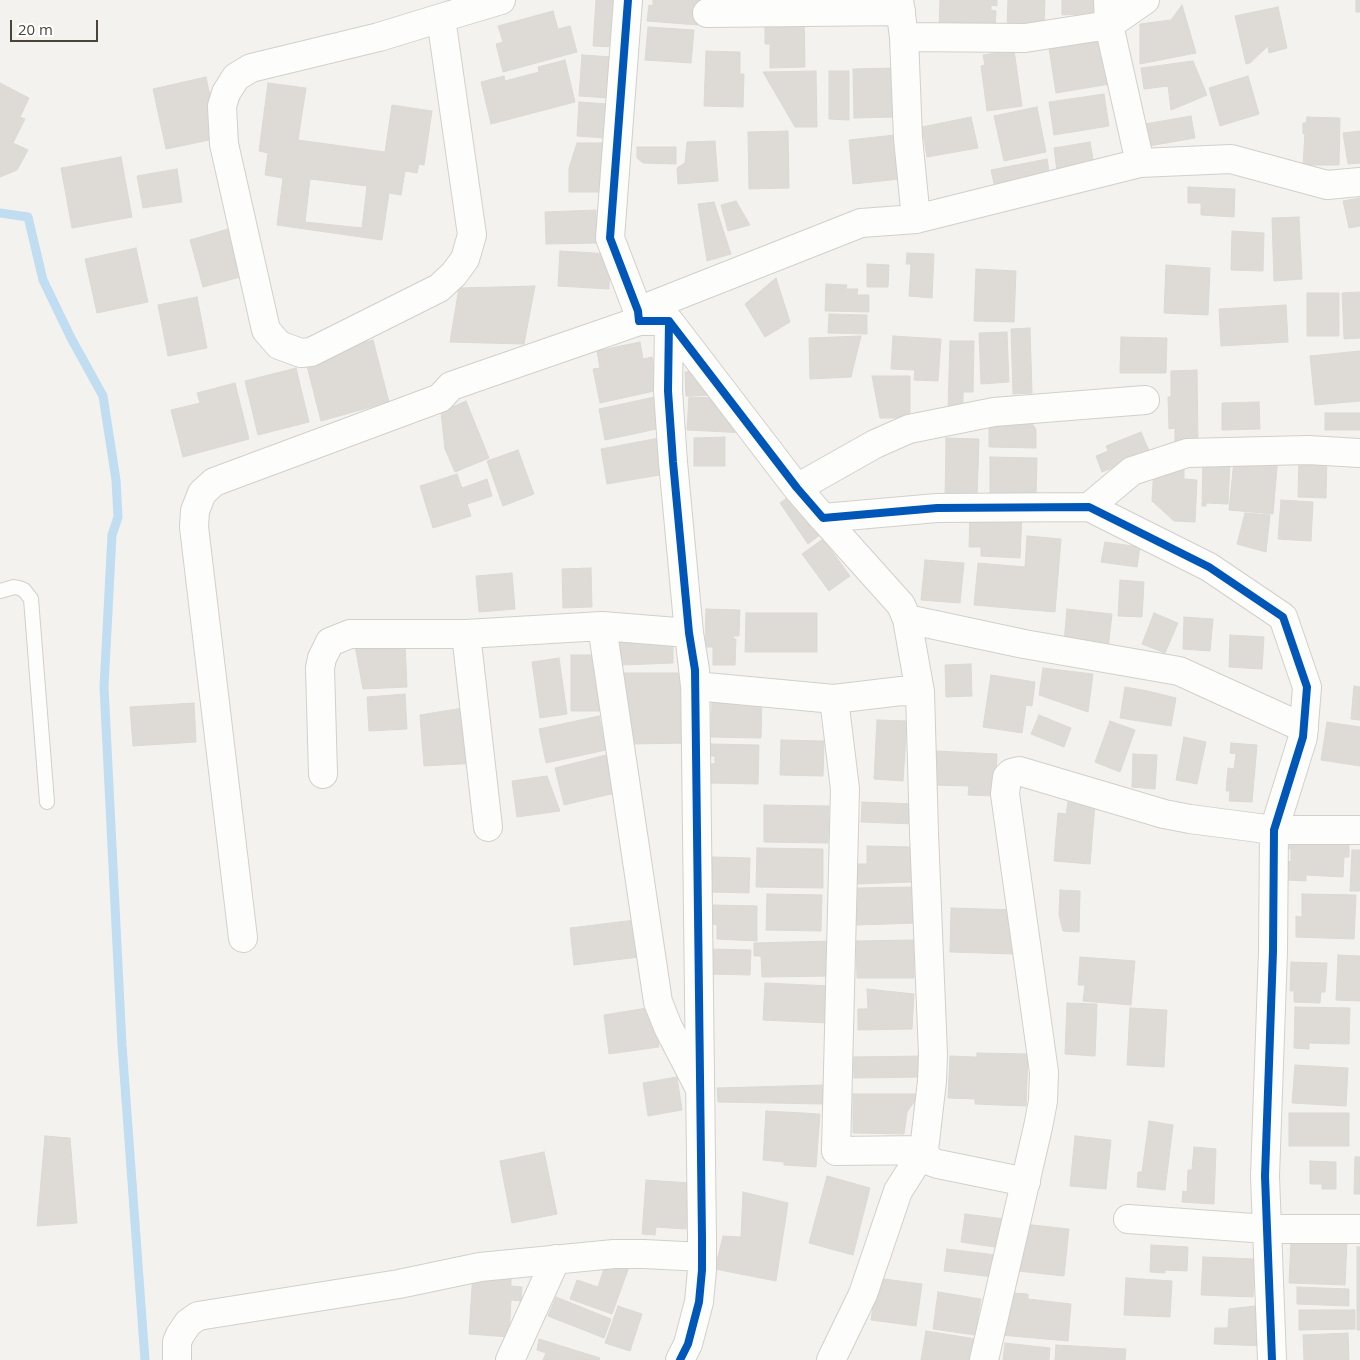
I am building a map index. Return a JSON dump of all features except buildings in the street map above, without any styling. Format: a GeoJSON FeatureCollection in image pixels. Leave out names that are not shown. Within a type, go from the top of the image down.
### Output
{"type":"FeatureCollection","features":[{"type":"Feature","properties":{"kind":"street"},"geometry":{"type":"LineString","coordinates":[[441,18],[472,235],[465,259],[454,274],[439,288],[311,352],[301,353],[278,346],[266,330],[224,144],[222,106],[226,93],[236,77],[251,68],[378,37],[441,18],[501,0]]}},
{"type":"Feature","properties":{"kind":"street"},"geometry":{"type":"LineString","coordinates":[[628,0],[610,238],[638,316]]}},
{"type":"Feature","properties":{"kind":"street"},"geometry":{"type":"LineString","coordinates":[[707,13],[902,16],[1025,38],[1146,0]]}},
{"type":"Feature","properties":{"kind":"street"},"geometry":{"type":"LineString","coordinates":[[1108,13],[1140,163]]}},
{"type":"Feature","properties":{"kind":"street"},"geometry":{"type":"LineString","coordinates":[[902,16],[908,138],[916,219]]}},
{"type":"Feature","properties":{"kind":"street"},"geometry":{"type":"LineString","coordinates":[[243,938],[194,527],[195,511],[202,494],[214,482],[440,398],[451,386],[638,316],[862,222],[916,219],[1140,163],[1231,159],[1327,185],[1360,182]]}},
{"type":"Feature","properties":{"kind":"street"},"geometry":{"type":"LineString","coordinates":[[638,316],[669,321],[797,488],[901,605],[906,619],[920,692],[933,1055],[924,1150],[926,1156],[932,1162],[938,1164],[1026,1182]]}},
{"type":"Feature","properties":{"kind":"street"},"geometry":{"type":"LineString","coordinates":[[669,321],[668,391],[673,462],[695,686],[702,1257],[699,1302],[688,1344],[680,1360]]}},
{"type":"Feature","properties":{"kind":"street"},"geometry":{"type":"LineString","coordinates":[[797,488],[875,444],[909,429],[994,412],[1145,400]]}},
{"type":"Feature","properties":{"kind":"street"},"geometry":{"type":"LineString","coordinates":[[1089,507],[1132,471],[1187,453],[1308,450],[1360,453]]}},
{"type":"Feature","properties":{"kind":"street"},"geometry":{"type":"LineString","coordinates":[[823,518],[937,508],[1089,507],[1209,567],[1283,617],[1307,687],[1303,737],[1274,830],[1273,952],[1265,1176],[1272,1360]]}},
{"type":"Feature","properties":{"kind":"street"},"geometry":{"type":"LineString","coordinates":[[906,619],[1024,644],[1179,670],[1304,728]]}},
{"type":"Feature","properties":{"kind":"street"},"geometry":{"type":"LineString","coordinates":[[323,774],[320,668],[322,658],[330,642],[350,634],[466,634],[602,626],[689,633]]}},
{"type":"Feature","properties":{"kind":"street"},"geometry":{"type":"LineString","coordinates":[[602,626],[658,1002],[668,1027],[700,1088]]}},
{"type":"Feature","properties":{"kind":"street"},"geometry":{"type":"LineString","coordinates":[[466,634],[488,827]]}},
{"type":"Feature","properties":{"kind":"street"},"geometry":{"type":"LineString","coordinates":[[695,686],[834,699],[901,691],[920,692]]}},
{"type":"Feature","properties":{"kind":"street"},"geometry":{"type":"LineString","coordinates":[[834,699],[845,789],[836,1151],[924,1150]]}},
{"type":"Feature","properties":{"kind":"street"},"geometry":{"type":"LineString","coordinates":[[984,1360],[1043,1101],[1044,1072],[1004,794],[1007,777],[1011,773],[1019,771],[1190,820],[1274,830],[1360,830]]}},
{"type":"Feature","properties":{"kind":"street"},"geometry":{"type":"LineString","coordinates":[[831,1360],[863,1294],[898,1191],[924,1150]]}},
{"type":"Feature","properties":{"kind":"street"},"geometry":{"type":"LineString","coordinates":[[1128,1220],[1267,1229],[1360,1229]]}},
{"type":"Feature","properties":{"kind":"street"},"geometry":{"type":"LineString","coordinates":[[177,1360],[177,1342],[180,1335],[188,1323],[198,1316],[400,1284],[480,1267],[614,1254],[702,1257]]}},
{"type":"Feature","properties":{"kind":"street"},"geometry":{"type":"LineString","coordinates":[[510,1360],[556,1259]]}},
{"type":"Feature","properties":{"kind":"lane"},"geometry":{"type":"LineString","coordinates":[[0,591],[14,587],[19,588],[24,590],[31,599],[46,802]]}},
{"type":"Feature","properties":{"kind":"waterway"},"geometry":{"type":"LineString","coordinates":[[0,213],[28,217],[43,280],[71,338],[103,396],[116,480],[118,517],[112,535],[104,687],[122,1045],[145,1360]]}},
{"type":"Feature","properties":{"kind":"cycle path"},"geometry":{"type":"LineString","coordinates":[[628,0],[610,238],[638,311],[639,321],[669,321],[797,488],[823,518],[937,508],[1089,507],[1209,567],[1283,617],[1307,687],[1303,737],[1274,830],[1273,951],[1265,1176],[1272,1360]]}},
{"type":"Feature","properties":{"kind":"cycle path"},"geometry":{"type":"LineString","coordinates":[[669,321],[668,391],[673,462],[689,633],[695,670],[702,1239],[699,1302],[688,1344],[680,1360]]}}]}
